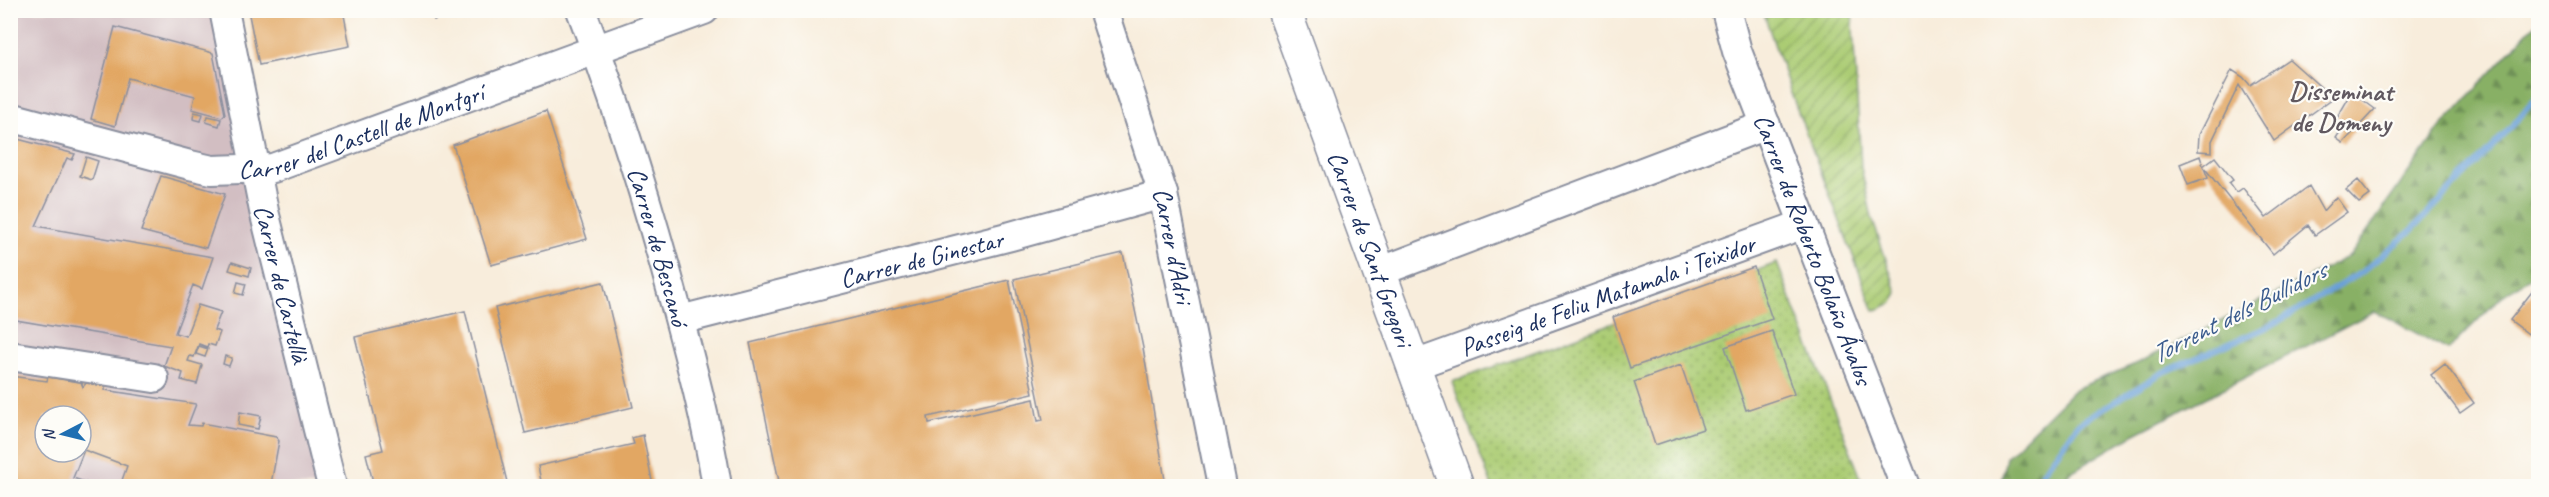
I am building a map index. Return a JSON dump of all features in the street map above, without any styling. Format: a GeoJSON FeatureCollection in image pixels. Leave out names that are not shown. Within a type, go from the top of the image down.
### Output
{"type":"FeatureCollection","features":[{"type":"Feature","properties":{"kind":"main road","name":"Carrer de Sant Gregori"},"geometry":{"type":"LineString","coordinates":[[1284,10],[1457,486]]}},
{"type":"Feature","properties":{"kind":"street","name":"Carrer de Cartellà"},"geometry":{"type":"LineString","coordinates":[[224,10],[264,211],[332,486]]}},
{"type":"Feature","properties":{"kind":"street","name":"Carrer de Bescanó"},"geometry":{"type":"LineString","coordinates":[[581,10],[597,50],[645,198],[680,320],[717,486]]}},
{"type":"Feature","properties":{"kind":"street","name":"Carrer del Castell de Montgrí"},"geometry":{"type":"LineString","coordinates":[[10,117],[213,170],[273,168],[704,10]]}},
{"type":"Feature","properties":{"kind":"street","name":"Carrer d'Adri"},"geometry":{"type":"LineString","coordinates":[[1103,10],[1163,194],[1222,486]]}},
{"type":"Feature","properties":{"kind":"street","name":"Carrer de Roberto Bolaño Ávalos"},"geometry":{"type":"LineString","coordinates":[[1726,10],[1737,51],[1905,486]]}},
{"type":"Feature","properties":{"kind":"street"},"geometry":{"type":"LineString","coordinates":[[1379,272],[1766,125]]}},
{"type":"Feature","properties":{"kind":"street","name":"Carrer de Ginestar"},"geometry":{"type":"LineString","coordinates":[[680,320],[1044,228],[1163,194]]}},
{"type":"Feature","properties":{"kind":"street","name":"Passeig de Feliu Matamala i Teixidor"},"geometry":{"type":"LineString","coordinates":[[1412,366],[1804,224]]}},
{"type":"Feature","properties":{"kind":"street"},"geometry":{"type":"LineString","coordinates":[[10,356],[154,378]]}},
{"type":"Feature","properties":{"kind":"shaded area"},"geometry":{"type":"Polygon","coordinates":[[[10,11],[212,11],[320,486],[11,486],[10,11]]]}},
{"type":"Feature","properties":{"kind":"green space"},"geometry":{"type":"Polygon","coordinates":[[[1763,11],[1852,11],[1861,167],[1872,218],[1897,292],[1893,303],[1874,311],[1792,96],[1763,11]]]}},
{"type":"Feature","properties":{"kind":"green space"},"geometry":{"type":"Polygon","coordinates":[[[2538,21],[2538,272],[2501,297],[2448,350],[2375,311],[2131,436],[2071,472],[2059,486],[2000,486],[2006,457],[2075,389],[2138,363],[2350,256],[2439,129],[2538,21]]]}},
{"type":"Feature","properties":{"kind":"green space"},"geometry":{"type":"Polygon","coordinates":[[[1777,263],[1864,486],[1492,486],[1452,382],[1777,263]]]}},
{"type":"Feature","properties":{"kind":"building"},"geometry":{"type":"Polygon","coordinates":[[[248,10],[343,10],[350,46],[259,65],[248,10]]]}},
{"type":"Feature","properties":{"kind":"building"},"geometry":{"type":"Polygon","coordinates":[[[430,10],[458,10],[458,11],[434,20],[430,10]]]}},
{"type":"Feature","properties":{"kind":"building"},"geometry":{"type":"Polygon","coordinates":[[[115,27],[213,53],[225,114],[222,117],[192,109],[195,96],[128,78],[115,126],[91,119],[115,27]]]}},
{"type":"Feature","properties":{"kind":"building"},"geometry":{"type":"Polygon","coordinates":[[[2289,59],[2333,98],[2274,141],[2239,85],[2212,141],[2212,152],[2198,151],[2199,135],[2232,70],[2250,85],[2289,59]]]}},
{"type":"Feature","properties":{"kind":"building"},"geometry":{"type":"Polygon","coordinates":[[[2352,92],[2375,109],[2343,143],[2336,138],[2342,129],[2334,123],[2352,92]]]}},
{"type":"Feature","properties":{"kind":"building"},"geometry":{"type":"Polygon","coordinates":[[[546,111],[587,239],[491,265],[453,145],[546,111]]]}},
{"type":"Feature","properties":{"kind":"building"},"geometry":{"type":"Polygon","coordinates":[[[194,112],[203,114],[201,121],[193,119],[194,112]]]}},
{"type":"Feature","properties":{"kind":"building"},"geometry":{"type":"Polygon","coordinates":[[[208,116],[221,119],[219,126],[206,122],[208,116]]]}},
{"type":"Feature","properties":{"kind":"building"},"geometry":{"type":"Polygon","coordinates":[[[10,137],[75,154],[72,160],[67,158],[36,226],[213,257],[202,289],[193,285],[175,333],[186,336],[198,305],[221,312],[214,330],[220,332],[215,346],[208,344],[207,347],[199,344],[194,357],[190,356],[188,361],[202,365],[197,384],[181,380],[183,373],[164,366],[171,346],[10,319],[10,137]]]}},
{"type":"Feature","properties":{"kind":"building"},"geometry":{"type":"Polygon","coordinates":[[[2200,156],[2208,178],[2188,185],[2180,164],[2200,156]]]}},
{"type":"Feature","properties":{"kind":"building"},"geometry":{"type":"Polygon","coordinates":[[[86,157],[98,161],[92,180],[80,176],[86,157]]]}},
{"type":"Feature","properties":{"kind":"building"},"geometry":{"type":"Polygon","coordinates":[[[2215,157],[2233,180],[2229,183],[2234,190],[2237,192],[2243,188],[2266,218],[2309,186],[2323,211],[2336,197],[2347,212],[2315,235],[2308,225],[2273,254],[2203,166],[2215,157]]]}},
{"type":"Feature","properties":{"kind":"building"},"geometry":{"type":"Polygon","coordinates":[[[161,176],[225,194],[206,248],[141,231],[161,176]]]}},
{"type":"Feature","properties":{"kind":"building"},"geometry":{"type":"Polygon","coordinates":[[[2358,180],[2370,195],[2359,203],[2346,190],[2358,180]]]}},
{"type":"Feature","properties":{"kind":"building"},"geometry":{"type":"Polygon","coordinates":[[[1123,253],[1143,348],[1166,486],[780,486],[750,343],[1009,280],[1033,393],[928,417],[929,423],[1034,399],[1038,421],[1043,420],[1014,279],[1123,253]]]}},
{"type":"Feature","properties":{"kind":"building"},"geometry":{"type":"Polygon","coordinates":[[[232,262],[251,268],[249,276],[229,270],[232,262]]]}},
{"type":"Feature","properties":{"kind":"building"},"geometry":{"type":"Polygon","coordinates":[[[1754,267],[1772,319],[1630,368],[1613,317],[1754,267]]]}},
{"type":"Feature","properties":{"kind":"building"},"geometry":{"type":"Polygon","coordinates":[[[238,282],[246,284],[243,295],[235,293],[238,282]]]}},
{"type":"Feature","properties":{"kind":"building"},"geometry":{"type":"Polygon","coordinates":[[[603,282],[633,407],[525,433],[495,308],[603,282]]]}},
{"type":"Feature","properties":{"kind":"building"},"geometry":{"type":"Polygon","coordinates":[[[2538,284],[2538,326],[2531,336],[2510,320],[2538,284]]]}},
{"type":"Feature","properties":{"kind":"building"},"geometry":{"type":"Polygon","coordinates":[[[465,311],[508,486],[374,486],[366,454],[383,450],[355,337],[465,311]]]}},
{"type":"Feature","properties":{"kind":"building"},"geometry":{"type":"Polygon","coordinates":[[[1772,331],[1794,394],[1746,410],[1725,347],[1772,331]]]}},
{"type":"Feature","properties":{"kind":"building"},"geometry":{"type":"Polygon","coordinates":[[[199,346],[208,349],[205,357],[196,354],[199,346]]]}},
{"type":"Feature","properties":{"kind":"building"},"geometry":{"type":"Polygon","coordinates":[[[225,356],[232,358],[229,366],[223,364],[225,356]]]}},
{"type":"Feature","properties":{"kind":"building"},"geometry":{"type":"Polygon","coordinates":[[[2445,364],[2474,403],[2460,413],[2431,375],[2445,364]]]}},
{"type":"Feature","properties":{"kind":"building"},"geometry":{"type":"Polygon","coordinates":[[[1681,365],[1703,429],[1655,445],[1634,382],[1681,365]]]}},
{"type":"Feature","properties":{"kind":"building"},"geometry":{"type":"Polygon","coordinates":[[[10,376],[47,381],[48,377],[81,382],[83,387],[86,383],[105,386],[105,390],[196,404],[188,425],[201,426],[202,423],[276,437],[279,441],[271,484],[281,486],[120,486],[127,466],[93,453],[93,404],[33,404],[33,464],[78,464],[73,478],[96,486],[10,486],[10,376]]]}},
{"type":"Feature","properties":{"kind":"building"},"geometry":{"type":"Polygon","coordinates":[[[240,412],[261,416],[258,429],[238,425],[240,412]]]}},
{"type":"Feature","properties":{"kind":"building"},"geometry":{"type":"Polygon","coordinates":[[[643,435],[653,486],[542,486],[538,466],[634,444],[632,438],[643,435]]]}},
{"type":"Feature","properties":{"kind":"waterway","name":"Torrent dels Bullidors"},"geometry":{"type":"LineString","coordinates":[[2033,486],[2079,423],[2162,373],[2272,325],[2362,272],[2412,230],[2513,125],[2538,95]]}},
{"type":"Feature","properties":{"kind":"district","name":"Disseminat de Domeny"},"geometry":{"type":"Point","coordinates":[2341,106]}}]}
